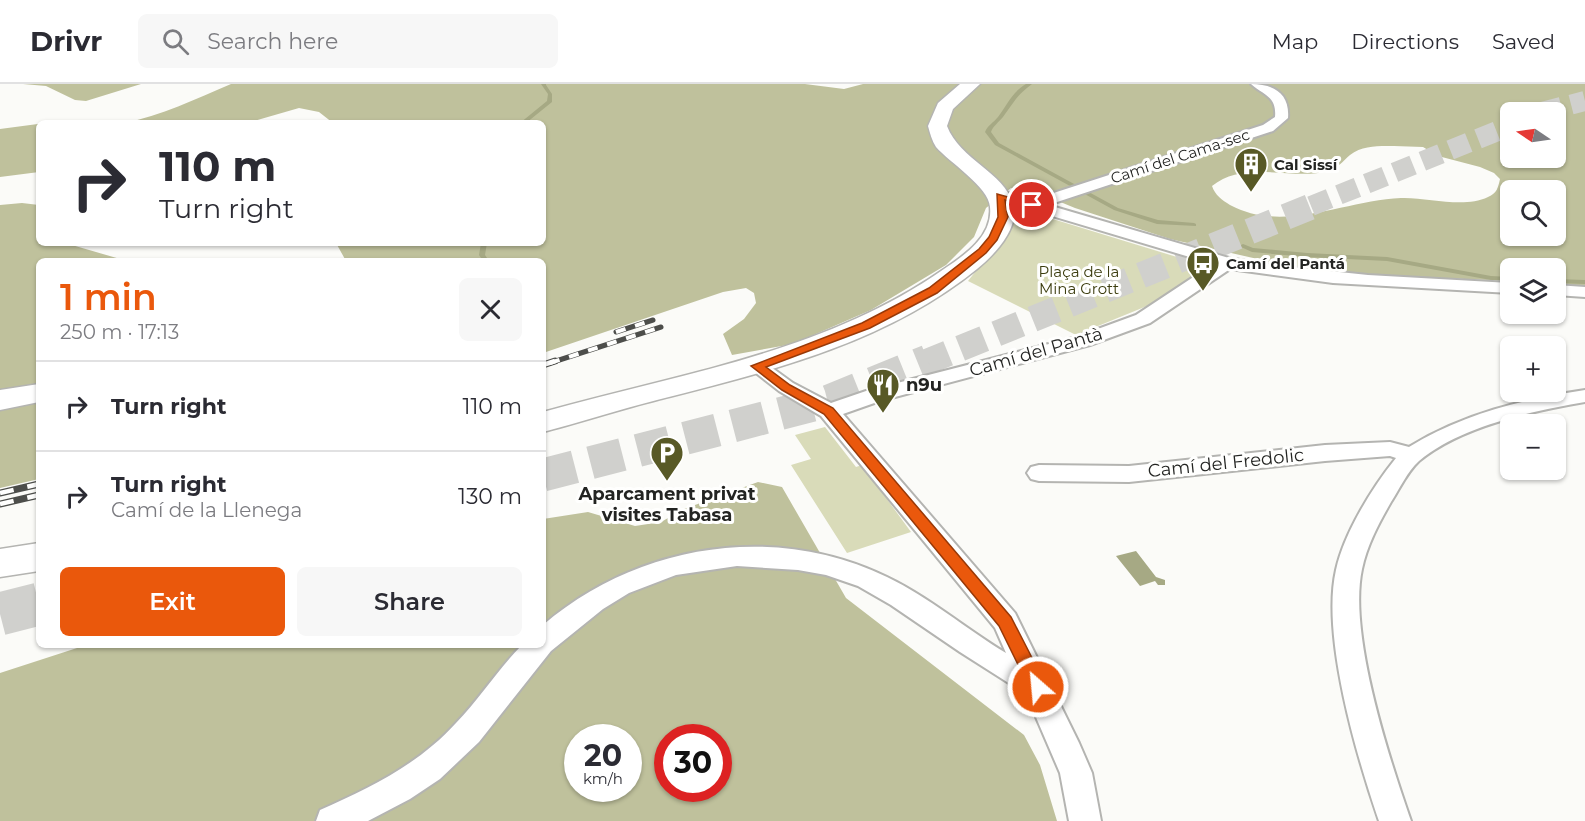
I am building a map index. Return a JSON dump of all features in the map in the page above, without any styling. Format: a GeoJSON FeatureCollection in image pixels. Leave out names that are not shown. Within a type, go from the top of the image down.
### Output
{"type":"FeatureCollection","features":[{"type":"Feature","properties":{"kind":"main road"},"geometry":{"type":"LineString","coordinates":[[546,421],[614,401],[757,366],[866,326],[933,291],[983,251],[993,238],[1003,217],[1000,196],[988,182],[952,153],[939,134],[941,114],[945,106],[971,84]]}},
{"type":"Feature","properties":{"kind":"main road"},"geometry":{"type":"LineString","coordinates":[[0,400],[36,394]]}},
{"type":"Feature","properties":{"kind":"main road"},"geometry":{"type":"LineString","coordinates":[[546,401],[597,394],[614,401]]}},
{"type":"Feature","properties":{"kind":"main road"},"geometry":{"type":"LineString","coordinates":[[0,563],[36,557]]}},
{"type":"Feature","properties":{"kind":"street","name":"Camí del Cama-sec"},"geometry":{"type":"LineString","coordinates":[[1032,205],[1096,182],[1268,128],[1281,118],[1283,107],[1277,96],[1257,84]]}},
{"type":"Feature","properties":{"kind":"street"},"geometry":{"type":"LineString","coordinates":[[1000,196],[1184,251],[1253,268],[1334,278],[1500,287]]}},
{"type":"Feature","properties":{"kind":"street","name":"Camí del Pantà"},"geometry":{"type":"LineString","coordinates":[[829,411],[873,396],[1083,341],[1143,319],[1227,263]]}},
{"type":"Feature","properties":{"kind":"street"},"geometry":{"type":"LineString","coordinates":[[1566,291],[1585,292]]}},
{"type":"Feature","properties":{"kind":"street"},"geometry":{"type":"LineString","coordinates":[[757,366],[786,387],[829,411],[1005,621],[1038,687],[1076,773],[1085,821]]}},
{"type":"Feature","properties":{"kind":"street"},"geometry":{"type":"LineString","coordinates":[[1395,821],[1367,735],[1355,678],[1346,601],[1352,560],[1364,527],[1395,476],[1412,455],[1454,432],[1477,423],[1585,396]]}},
{"type":"Feature","properties":{"kind":"street","name":"Camí del Fredolic"},"geometry":{"type":"LineString","coordinates":[[1039,472],[1129,474],[1325,453],[1390,449],[1412,455]]}},
{"type":"Feature","properties":{"kind":"street"},"geometry":{"type":"LineString","coordinates":[[546,639],[565,621],[601,595],[636,577],[672,564],[712,557],[795,559],[833,566],[879,585],[1038,687]]}},
{"type":"Feature","properties":{"kind":"street"},"geometry":{"type":"LineString","coordinates":[[332,821],[381,800],[431,767],[457,744],[537,648]]}},
{"type":"Feature","properties":{"kind":"green space","name":"Plaça de la Mina Grott"},"geometry":{"type":"Polygon","coordinates":[[[1020,209],[1190,261],[1193,269],[1190,285],[1169,297],[1076,335],[968,281],[998,243],[1020,209]]]}},
{"type":"Feature","properties":{"kind":"green space"},"geometry":{"type":"Polygon","coordinates":[[[825,427],[856,467],[862,465],[911,532],[847,553],[791,465],[811,459],[795,435],[825,427]]]}},
{"type":"Feature","properties":{"kind":"shaded area"},"geometry":{"type":"Polygon","coordinates":[[[23,84],[141,84],[86,101],[75,100],[46,86],[23,84]]]}},
{"type":"Feature","properties":{"kind":"shaded area"},"geometry":{"type":"Polygon","coordinates":[[[231,84],[805,84],[844,89],[863,84],[1585,84],[1585,287],[1566,286],[1566,258],[1500,258],[1500,281],[1372,275],[1288,266],[1170,239],[1075,208],[1036,192],[1011,188],[986,208],[974,237],[946,265],[871,310],[793,344],[732,355],[723,334],[744,319],[756,303],[754,293],[746,288],[723,292],[546,352],[546,258],[344,258],[338,246],[546,246],[546,120],[329,120],[319,112],[299,108],[257,120],[137,120],[165,112],[231,84]],[[1371,147],[1360,149],[1337,167],[1328,171],[1300,174],[1254,172],[1225,178],[1212,186],[1219,197],[1230,205],[1251,213],[1272,216],[1315,213],[1401,198],[1468,202],[1488,197],[1498,188],[1500,179],[1494,173],[1438,156],[1423,147],[1371,147]]]}},
{"type":"Feature","properties":{"kind":"shaded area"},"geometry":{"type":"Polygon","coordinates":[[[36,124],[36,172],[0,177],[0,129],[36,124]]]}},
{"type":"Feature","properties":{"kind":"shaded area"},"geometry":{"type":"Polygon","coordinates":[[[0,205],[36,205],[36,246],[75,246],[117,258],[36,258],[36,480],[0,488],[0,205]]]}},
{"type":"Feature","properties":{"kind":"shaded area"},"geometry":{"type":"Polygon","coordinates":[[[758,482],[782,487],[846,598],[1024,735],[1040,765],[1057,821],[0,821],[0,673],[77,648],[546,648],[546,519],[588,512],[635,526],[661,522],[684,509],[758,482]]]}},
{"type":"Feature","properties":{"kind":"shaded area"},"geometry":{"type":"Polygon","coordinates":[[[1136,551],[1156,577],[1165,580],[1165,585],[1158,585],[1155,581],[1140,586],[1116,556],[1136,551]]]}},
{"type":"Feature","properties":{"kind":"waterway"},"geometry":{"type":"LineString","coordinates":[[527,120],[549,102],[550,94],[544,84]]}},
{"type":"Feature","properties":{"kind":"waterway"},"geometry":{"type":"LineString","coordinates":[[1030,84],[1017,93],[1001,117],[989,128],[988,132],[997,144],[1116,209],[1157,222],[1194,225]]}},
{"type":"Feature","properties":{"kind":"waterway"},"geometry":{"type":"LineString","coordinates":[[484,246],[482,255],[484,258]]}},
{"type":"Feature","properties":{"kind":"waterway"},"geometry":{"type":"LineString","coordinates":[[1243,246],[1252,250],[1307,255],[1387,259],[1500,278]]}},
{"type":"Feature","properties":{"kind":"waterway"},"geometry":{"type":"LineString","coordinates":[[1566,281],[1585,282]]}},
{"type":"Feature","properties":{"kind":"tunnel"},"geometry":{"type":"LineString","coordinates":[[1566,106],[1585,101]]}},
{"type":"Feature","properties":{"kind":"tunnel"},"geometry":{"type":"LineString","coordinates":[[1311,206],[1500,130]]}},
{"type":"Feature","properties":{"kind":"tunnel"},"geometry":{"type":"LineString","coordinates":[[924,363],[1315,205]]}},
{"type":"Feature","properties":{"kind":"tunnel"},"geometry":{"type":"LineString","coordinates":[[546,474],[829,401],[928,361]]}},
{"type":"Feature","properties":{"kind":"tunnel"},"geometry":{"type":"LineString","coordinates":[[0,614],[36,605]]}},
{"type":"Feature","properties":{"kind":"railway"},"geometry":{"type":"LineString","coordinates":[[616,332],[653,320]]}},
{"type":"Feature","properties":{"kind":"railway"},"geometry":{"type":"LineString","coordinates":[[550,363],[661,327]]}},
{"type":"Feature","properties":{"kind":"railway"},"geometry":{"type":"LineString","coordinates":[[546,364],[555,361]]}},
{"type":"Feature","properties":{"kind":"railway"},"geometry":{"type":"LineString","coordinates":[[0,493],[36,485]]}},
{"type":"Feature","properties":{"kind":"railway"},"geometry":{"type":"LineString","coordinates":[[0,504],[36,496]]}},
{"type":"Feature","properties":{"kind":"place","name":"Cal Sissí"},"geometry":{"type":"Point","coordinates":[1251,193]}},
{"type":"Feature","properties":{"kind":"place","name":"Camí del Pantá"},"geometry":{"type":"Point","coordinates":[1203,292]}},
{"type":"Feature","properties":{"kind":"place","name":"n9u"},"geometry":{"type":"Point","coordinates":[883,414]}},
{"type":"Feature","properties":{"kind":"place","name":"Aparcament privat visites Tabasa"},"geometry":{"type":"Point","coordinates":[667,482]}},
{"type":"Feature","properties":{"kind":"route"},"geometry":{"type":"LineString","coordinates":[[1032,205],[1000,196],[1003,217],[993,238],[983,251],[933,291],[866,326],[757,366],[786,387],[829,411],[1005,621],[1038,687]]}}]}
